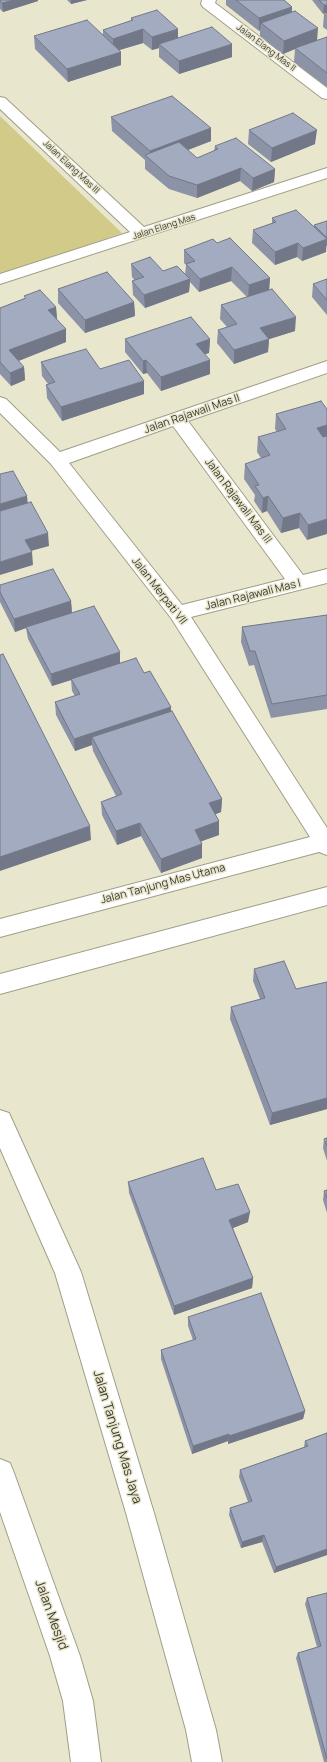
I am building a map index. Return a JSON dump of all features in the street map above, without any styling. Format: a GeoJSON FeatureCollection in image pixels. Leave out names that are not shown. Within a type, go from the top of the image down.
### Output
{"type":"FeatureCollection","features":[{"type":"Feature","properties":{"kind":"street","name":"Jalan Elang Mas II"},"geometry":{"type":"LineString","coordinates":[[207,1],[327,95]]}},
{"type":"Feature","properties":{"kind":"street","name":"Jalan Elang Mas III"},"geometry":{"type":"LineString","coordinates":[[0,101],[142,234]]}},
{"type":"Feature","properties":{"kind":"street","name":"Jalan Elang Mas"},"geometry":{"type":"LineString","coordinates":[[0,279],[41,264],[142,234],[327,173]]}},
{"type":"Feature","properties":{"kind":"street","name":"Jalan Rajawali Mas II"},"geometry":{"type":"LineString","coordinates":[[57,460],[327,367]]}},
{"type":"Feature","properties":{"kind":"street","name":"Jalan Merpati VII"},"geometry":{"type":"LineString","coordinates":[[0,403],[57,460],[102,520],[178,613],[326,842]]}},
{"type":"Feature","properties":{"kind":"street","name":"Jalan Rajawali Mas III"},"geometry":{"type":"LineString","coordinates":[[177,419],[298,583]]}},
{"type":"Feature","properties":{"kind":"street","name":"Jalan Rajawali Mas I"},"geometry":{"type":"LineString","coordinates":[[178,613],[327,576]]}},
{"type":"Feature","properties":{"kind":"street","name":"Jalan Tanjung Mas Utama"},"geometry":{"type":"LineString","coordinates":[[0,928],[326,842]]}},
{"type":"Feature","properties":{"kind":"street"},"geometry":{"type":"LineString","coordinates":[[0,984],[327,896]]}},
{"type":"Feature","properties":{"kind":"street","name":"Jalan Tanjung Mas Jaya"},"geometry":{"type":"LineString","coordinates":[[0,1121],[68,1272],[140,1512],[201,1730],[207,1762]]}},
{"type":"Feature","properties":{"kind":"street","name":"Jalan Mesjid"},"geometry":{"type":"LineString","coordinates":[[0,1473],[68,1664],[78,1701],[86,1762]]}},
{"type":"Feature","properties":{"kind":"shaded area"},"geometry":{"type":"Polygon","coordinates":[[[0,116],[122,233],[0,276],[0,116]]]}},
{"type":"Feature","properties":{"kind":"building"},"geometry":{"type":"Polygon","coordinates":[[[0,0],[14,0],[2,3],[0,0]]]}},
{"type":"Feature","properties":{"kind":"building"},"geometry":{"type":"Polygon","coordinates":[[[236,0],[284,0],[292,7],[259,18],[236,0]]]}},
{"type":"Feature","properties":{"kind":"building"},"geometry":{"type":"Polygon","coordinates":[[[319,0],[327,0],[327,5],[324,5],[319,0]]]}},
{"type":"Feature","properties":{"kind":"building"},"geometry":{"type":"Polygon","coordinates":[[[157,10],[178,29],[152,37],[143,29],[113,39],[103,30],[133,20],[131,18],[157,10]]]}},
{"type":"Feature","properties":{"kind":"building"},"geometry":{"type":"Polygon","coordinates":[[[295,11],[318,28],[284,41],[261,23],[295,11]]]}},
{"type":"Feature","properties":{"kind":"building"},"geometry":{"type":"Polygon","coordinates":[[[87,20],[121,52],[67,69],[34,36],[87,20]]]}},
{"type":"Feature","properties":{"kind":"building"},"geometry":{"type":"Polygon","coordinates":[[[212,27],[232,44],[179,61],[159,44],[212,27]]]}},
{"type":"Feature","properties":{"kind":"building"},"geometry":{"type":"Polygon","coordinates":[[[327,37],[327,73],[295,48],[327,37]]]}},
{"type":"Feature","properties":{"kind":"building"},"geometry":{"type":"Polygon","coordinates":[[[172,96],[211,128],[150,151],[111,117],[172,96]]]}},
{"type":"Feature","properties":{"kind":"building"},"geometry":{"type":"Polygon","coordinates":[[[293,113],[317,130],[272,148],[249,130],[293,113]]]}},
{"type":"Feature","properties":{"kind":"building"},"geometry":{"type":"Polygon","coordinates":[[[236,138],[275,169],[253,178],[241,168],[197,185],[169,176],[145,155],[179,142],[197,158],[218,149],[215,146],[236,138]]]}},
{"type":"Feature","properties":{"kind":"building"},"geometry":{"type":"Polygon","coordinates":[[[296,210],[327,239],[303,248],[298,243],[275,252],[253,230],[276,222],[272,218],[296,210]]]}},
{"type":"Feature","properties":{"kind":"building"},"geometry":{"type":"Polygon","coordinates":[[[327,221],[327,238],[314,225],[327,221]]]}},
{"type":"Feature","properties":{"kind":"building"},"geometry":{"type":"Polygon","coordinates":[[[230,238],[270,278],[249,285],[232,267],[200,279],[186,264],[195,261],[184,250],[213,239],[217,243],[230,238]]]}},
{"type":"Feature","properties":{"kind":"building"},"geometry":{"type":"Polygon","coordinates":[[[150,257],[163,271],[177,266],[190,279],[144,295],[132,281],[144,277],[131,264],[150,257]]]}},
{"type":"Feature","properties":{"kind":"building"},"geometry":{"type":"Polygon","coordinates":[[[107,272],[134,302],[85,320],[58,289],[107,272]]]}},
{"type":"Feature","properties":{"kind":"building"},"geometry":{"type":"Polygon","coordinates":[[[327,279],[327,300],[313,284],[327,279]]]}},
{"type":"Feature","properties":{"kind":"building"},"geometry":{"type":"Polygon","coordinates":[[[272,289],[296,317],[260,328],[269,339],[234,350],[218,330],[237,324],[221,305],[272,289]]]}},
{"type":"Feature","properties":{"kind":"building"},"geometry":{"type":"Polygon","coordinates":[[[40,290],[56,307],[48,310],[66,329],[9,350],[24,367],[10,373],[0,362],[0,308],[26,298],[24,296],[40,290]]]}},
{"type":"Feature","properties":{"kind":"building"},"geometry":{"type":"Polygon","coordinates":[[[191,317],[210,339],[196,344],[210,360],[161,377],[146,360],[143,361],[125,339],[191,317]]]}},
{"type":"Feature","properties":{"kind":"building"},"geometry":{"type":"Polygon","coordinates":[[[86,349],[100,369],[129,360],[144,381],[61,407],[46,385],[55,382],[41,362],[86,349]]]}},
{"type":"Feature","properties":{"kind":"building"},"geometry":{"type":"Polygon","coordinates":[[[321,401],[327,409],[327,425],[317,428],[323,437],[327,437],[327,519],[308,525],[300,513],[283,518],[268,496],[263,498],[255,486],[259,485],[245,464],[270,455],[258,437],[286,429],[276,414],[321,401]]]}},
{"type":"Feature","properties":{"kind":"building"},"geometry":{"type":"Polygon","coordinates":[[[13,471],[27,496],[0,504],[0,474],[13,471]]]}},
{"type":"Feature","properties":{"kind":"building"},"geometry":{"type":"Polygon","coordinates":[[[31,502],[48,533],[25,540],[32,552],[0,562],[0,511],[31,502]]]}},
{"type":"Feature","properties":{"kind":"building"},"geometry":{"type":"Polygon","coordinates":[[[53,569],[71,601],[14,619],[0,592],[0,585],[53,569]]]}},
{"type":"Feature","properties":{"kind":"building"},"geometry":{"type":"Polygon","coordinates":[[[94,606],[120,652],[51,674],[26,627],[94,606]]]}},
{"type":"Feature","properties":{"kind":"building"},"geometry":{"type":"Polygon","coordinates":[[[327,615],[327,695],[272,704],[255,651],[250,651],[242,627],[327,615]]]}},
{"type":"Feature","properties":{"kind":"building"},"geometry":{"type":"Polygon","coordinates":[[[3,654],[90,826],[0,857],[0,655],[3,654]]]}},
{"type":"Feature","properties":{"kind":"building"},"geometry":{"type":"Polygon","coordinates":[[[136,658],[144,673],[150,671],[171,707],[74,739],[55,702],[80,694],[71,679],[136,658]]]}},
{"type":"Feature","properties":{"kind":"building"},"geometry":{"type":"Polygon","coordinates":[[[172,711],[222,799],[209,803],[219,821],[195,830],[202,844],[161,859],[140,823],[116,831],[101,802],[122,794],[92,737],[172,711]]]}},
{"type":"Feature","properties":{"kind":"building"},"geometry":{"type":"Polygon","coordinates":[[[284,961],[296,989],[327,982],[327,1098],[272,1113],[231,1007],[265,998],[254,969],[284,961]]]}},
{"type":"Feature","properties":{"kind":"building"},"geometry":{"type":"Polygon","coordinates":[[[327,1138],[327,1146],[324,1139],[327,1138]]]}},
{"type":"Feature","properties":{"kind":"building"},"geometry":{"type":"Polygon","coordinates":[[[203,1158],[216,1190],[238,1184],[250,1212],[229,1220],[253,1278],[174,1306],[128,1182],[203,1158]]]}},
{"type":"Feature","properties":{"kind":"building"},"geometry":{"type":"Polygon","coordinates":[[[327,1190],[327,1198],[324,1191],[327,1190]]]}},
{"type":"Feature","properties":{"kind":"building"},"geometry":{"type":"Polygon","coordinates":[[[261,1293],[305,1411],[193,1446],[161,1350],[196,1339],[188,1317],[261,1293]]]}},
{"type":"Feature","properties":{"kind":"building"},"geometry":{"type":"Polygon","coordinates":[[[327,1433],[327,1549],[276,1567],[264,1535],[242,1542],[230,1508],[252,1501],[240,1470],[308,1446],[305,1441],[327,1433]]]}},
{"type":"Feature","properties":{"kind":"building"},"geometry":{"type":"Polygon","coordinates":[[[327,1593],[327,1759],[298,1653],[321,1646],[307,1598],[327,1593]]]}}]}
